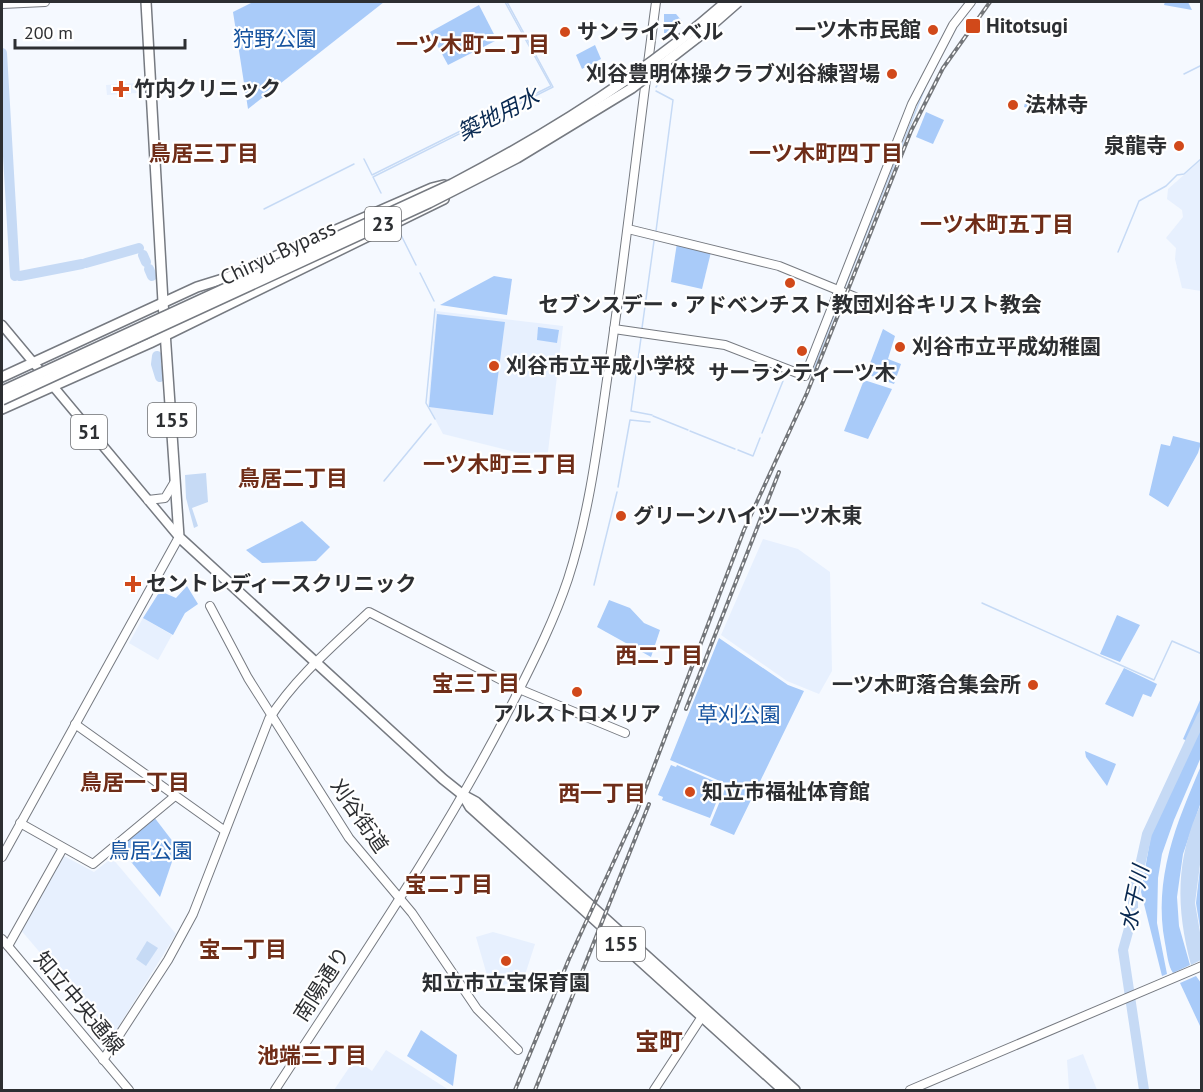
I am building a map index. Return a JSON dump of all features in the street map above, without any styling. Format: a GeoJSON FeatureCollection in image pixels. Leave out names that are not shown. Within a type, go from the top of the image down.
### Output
{"type":"FeatureCollection","features":[{"type":"Feature","properties":{"kind":"highway","name":"155"},"geometry":{"type":"LineString","coordinates":[[146,2],[179,537],[463,795],[476,802],[783,1090]]}},
{"type":"Feature","properties":{"kind":"highway","name":"Chiryu Bypass"},"geometry":{"type":"LineString","coordinates":[[2,391],[452,184],[521,147],[619,87],[662,56],[726,2]]}},
{"type":"Feature","properties":{"kind":"highway","name":"Chiryu Bypass"},"geometry":{"type":"LineString","coordinates":[[2,400],[467,185],[567,130],[624,93],[690,43],[738,2]]}},
{"type":"Feature","properties":{"kind":"highway"},"geometry":{"type":"LineString","coordinates":[[2,377],[163,302],[293,249],[432,188],[452,184]]}},
{"type":"Feature","properties":{"kind":"highway"},"geometry":{"type":"LineString","coordinates":[[2,409],[165,335],[429,209],[467,185]]}},
{"type":"Feature","properties":{"kind":"highway","name":"155"},"geometry":{"type":"LineString","coordinates":[[704,1014],[795,1090]]}},
{"type":"Feature","properties":{"kind":"main road","name":"51"},"geometry":{"type":"LineString","coordinates":[[2,325],[179,537]]}},
{"type":"Feature","properties":{"kind":"street"},"geometry":{"type":"LineString","coordinates":[[2,4],[45,2]]}},
{"type":"Feature","properties":{"kind":"street","name":"南陽通り"},"geometry":{"type":"LineString","coordinates":[[275,1090],[400,898],[463,795],[545,636],[567,580],[582,528],[614,329],[656,2]]}},
{"type":"Feature","properties":{"kind":"street"},"geometry":{"type":"LineString","coordinates":[[614,329],[725,345],[805,376],[912,104],[953,25],[971,2]]}},
{"type":"Feature","properties":{"kind":"street"},"geometry":{"type":"LineString","coordinates":[[628,229],[779,266],[855,297]]}},
{"type":"Feature","properties":{"kind":"street"},"geometry":{"type":"LineString","coordinates":[[148,500],[165,498],[174,483]]}},
{"type":"Feature","properties":{"kind":"street"},"geometry":{"type":"LineString","coordinates":[[2,857],[179,537]]}},
{"type":"Feature","properties":{"kind":"street","name":"刈谷街道"},"geometry":{"type":"LineString","coordinates":[[210,606],[247,675],[349,838],[400,898],[477,1009],[518,1050]]}},
{"type":"Feature","properties":{"kind":"street"},"geometry":{"type":"LineString","coordinates":[[103,1060],[182,936],[260,737],[272,714],[316,663],[369,612],[519,689],[625,733]]}},
{"type":"Feature","properties":{"kind":"street"},"geometry":{"type":"LineString","coordinates":[[75,724],[225,831]]}},
{"type":"Feature","properties":{"kind":"street"},"geometry":{"type":"LineString","coordinates":[[20,824],[93,864],[175,796]]}},
{"type":"Feature","properties":{"kind":"street"},"geometry":{"type":"LineString","coordinates":[[8,946],[63,848]]}},
{"type":"Feature","properties":{"kind":"street","name":"知立中央通線"},"geometry":{"type":"LineString","coordinates":[[2,939],[127,1090]]}},
{"type":"Feature","properties":{"kind":"street"},"geometry":{"type":"LineString","coordinates":[[910,1090],[1202,966]]}},
{"type":"Feature","properties":{"kind":"street"},"geometry":{"type":"LineString","coordinates":[[654,1090],[704,1014]]}},
{"type":"Feature","properties":{"kind":"shaded area","name":"竹内クリニック"},"geometry":{"type":"Polygon","coordinates":[[[136,83],[137,93],[107,95],[106,85],[136,83]]]}},
{"type":"Feature","properties":{"kind":"shaded area"},"geometry":{"type":"Polygon","coordinates":[[[1201,160],[1201,291],[1182,288],[1175,259],[1176,248],[1166,238],[1183,217],[1182,210],[1167,199],[1168,189],[1201,160]]]}},
{"type":"Feature","properties":{"kind":"shaded area","name":"刈谷市立平成小学校"},"geometry":{"type":"Polygon","coordinates":[[[436,311],[563,326],[547,460],[443,434],[428,406],[436,311]]]}},
{"type":"Feature","properties":{"kind":"shaded area"},"geometry":{"type":"Polygon","coordinates":[[[206,473],[208,502],[192,508],[198,526],[194,528],[186,498],[185,475],[206,473]]]}},
{"type":"Feature","properties":{"kind":"shaded area"},"geometry":{"type":"Polygon","coordinates":[[[763,539],[798,549],[830,572],[832,671],[819,694],[787,681],[721,635],[763,539]]]}},
{"type":"Feature","properties":{"kind":"shaded area"},"geometry":{"type":"Polygon","coordinates":[[[143,618],[172,635],[158,660],[129,643],[143,618]]]}},
{"type":"Feature","properties":{"kind":"shaded area"},"geometry":{"type":"Polygon","coordinates":[[[1201,804],[1201,857],[1195,903],[1201,938],[1201,960],[1191,965],[1181,904],[1182,864],[1192,824],[1201,804]]]}},
{"type":"Feature","properties":{"kind":"shaded area"},"geometry":{"type":"Polygon","coordinates":[[[62,855],[94,872],[112,858],[176,934],[112,1037],[20,929],[62,855]]]}},
{"type":"Feature","properties":{"kind":"shaded area","name":"知立市立宝保育園"},"geometry":{"type":"Polygon","coordinates":[[[493,932],[535,944],[524,978],[491,989],[476,937],[493,932]]]}},
{"type":"Feature","properties":{"kind":"shaded area"},"geometry":{"type":"Polygon","coordinates":[[[147,941],[158,948],[146,966],[136,959],[147,941]]]}},
{"type":"Feature","properties":{"kind":"shaded area"},"geometry":{"type":"Polygon","coordinates":[[[386,1050],[449,1090],[334,1090],[355,1059],[372,1071],[386,1050]]]}},
{"type":"Feature","properties":{"kind":"shaded area"},"geometry":{"type":"Polygon","coordinates":[[[1083,1054],[1097,1090],[1069,1090],[1067,1060],[1083,1054]]]}},
{"type":"Feature","properties":{"kind":"green space","name":"狩野公園"},"geometry":{"type":"Polygon","coordinates":[[[253,2],[384,2],[248,109],[233,12],[253,2]]]}},
{"type":"Feature","properties":{"kind":"green space"},"geometry":{"type":"Polygon","coordinates":[[[1165,2],[1188,2],[1192,10],[1164,5],[1165,2]]]}},
{"type":"Feature","properties":{"kind":"green space"},"geometry":{"type":"Polygon","coordinates":[[[479,5],[497,40],[448,65],[430,32],[479,5]]]}},
{"type":"Feature","properties":{"kind":"green space"},"geometry":{"type":"Polygon","coordinates":[[[664,14],[676,14],[682,21],[668,33],[664,33],[664,14]]]}},
{"type":"Feature","properties":{"kind":"green space"},"geometry":{"type":"Polygon","coordinates":[[[595,45],[601,59],[582,69],[576,55],[595,45]]]}},
{"type":"Feature","properties":{"kind":"green space"},"geometry":{"type":"Polygon","coordinates":[[[1026,98],[1045,105],[1044,111],[1024,107],[1026,98]]]}},
{"type":"Feature","properties":{"kind":"green space"},"geometry":{"type":"Polygon","coordinates":[[[926,112],[944,120],[933,144],[916,137],[926,112]]]}},
{"type":"Feature","properties":{"kind":"green space"},"geometry":{"type":"Polygon","coordinates":[[[677,243],[711,252],[702,289],[671,282],[677,243]]]}},
{"type":"Feature","properties":{"kind":"green space"},"geometry":{"type":"Polygon","coordinates":[[[494,276],[512,279],[507,315],[440,305],[494,276]]]}},
{"type":"Feature","properties":{"kind":"green space"},"geometry":{"type":"Polygon","coordinates":[[[437,314],[505,322],[493,415],[429,407],[437,314]]]}},
{"type":"Feature","properties":{"kind":"green space"},"geometry":{"type":"Polygon","coordinates":[[[538,327],[559,330],[557,343],[537,340],[538,327]]]}},
{"type":"Feature","properties":{"kind":"green space"},"geometry":{"type":"Polygon","coordinates":[[[883,329],[895,336],[888,359],[901,364],[894,384],[866,374],[883,329]]]}},
{"type":"Feature","properties":{"kind":"green space"},"geometry":{"type":"Polygon","coordinates":[[[864,380],[892,389],[868,439],[844,431],[864,380]]]}},
{"type":"Feature","properties":{"kind":"green space"},"geometry":{"type":"Polygon","coordinates":[[[1173,436],[1201,443],[1198,453],[1168,507],[1149,495],[1161,444],[1170,446],[1173,436]]]}},
{"type":"Feature","properties":{"kind":"green space"},"geometry":{"type":"Polygon","coordinates":[[[302,521],[330,547],[316,561],[262,563],[246,550],[302,521]]]}},
{"type":"Feature","properties":{"kind":"green space"},"geometry":{"type":"Polygon","coordinates":[[[187,586],[198,604],[185,613],[173,635],[143,618],[160,591],[176,598],[187,586]]]}},
{"type":"Feature","properties":{"kind":"green space"},"geometry":{"type":"Polygon","coordinates":[[[609,600],[630,608],[644,623],[660,630],[651,657],[597,627],[609,600]]]}},
{"type":"Feature","properties":{"kind":"green space"},"geometry":{"type":"Polygon","coordinates":[[[1117,615],[1140,625],[1120,662],[1100,654],[1117,615]]]}},
{"type":"Feature","properties":{"kind":"green space","name":"草刈公園"},"geometry":{"type":"Polygon","coordinates":[[[719,638],[788,685],[804,691],[734,835],[710,825],[727,784],[670,760],[719,638]]]}},
{"type":"Feature","properties":{"kind":"green space"},"geometry":{"type":"Polygon","coordinates":[[[1124,668],[1157,684],[1151,697],[1143,694],[1133,717],[1105,704],[1124,668]]]}},
{"type":"Feature","properties":{"kind":"green space"},"geometry":{"type":"Polygon","coordinates":[[[1201,698],[1201,709],[1187,741],[1183,739],[1201,698]]]}},
{"type":"Feature","properties":{"kind":"green space"},"geometry":{"type":"Polygon","coordinates":[[[1201,723],[1201,757],[1174,820],[1162,854],[1158,878],[1157,923],[1167,974],[1162,976],[1141,892],[1151,835],[1201,723]]]}},
{"type":"Feature","properties":{"kind":"green space"},"geometry":{"type":"Polygon","coordinates":[[[1085,751],[1116,764],[1107,786],[1086,757],[1085,751]]]}},
{"type":"Feature","properties":{"kind":"green space","name":"知立市福祉体育館"},"geometry":{"type":"Polygon","coordinates":[[[671,765],[676,767],[677,765],[714,781],[713,784],[722,788],[710,818],[662,800],[663,797],[658,795],[671,765]]]}},
{"type":"Feature","properties":{"kind":"green space"},"geometry":{"type":"Polygon","coordinates":[[[1201,766],[1201,802],[1183,854],[1177,897],[1179,926],[1190,965],[1173,973],[1165,943],[1162,896],[1175,831],[1201,766]]]}},
{"type":"Feature","properties":{"kind":"green space","name":"鳥居公園"},"geometry":{"type":"Polygon","coordinates":[[[154,817],[177,847],[160,897],[118,846],[154,817]]]}},
{"type":"Feature","properties":{"kind":"green space"},"geometry":{"type":"Polygon","coordinates":[[[1201,860],[1201,934],[1196,903],[1201,860]]]}},
{"type":"Feature","properties":{"kind":"green space"},"geometry":{"type":"Polygon","coordinates":[[[1196,976],[1201,983],[1201,1028],[1180,983],[1196,976]]]}},
{"type":"Feature","properties":{"kind":"green space"},"geometry":{"type":"Polygon","coordinates":[[[421,1030],[457,1055],[453,1086],[407,1056],[421,1030]]]}},
{"type":"Feature","properties":{"kind":"waterway","name":"築地用水"},"geometry":{"type":"LineString","coordinates":[[364,159],[372,175],[551,86],[505,2]]}},
{"type":"Feature","properties":{"kind":"waterway","name":"築地用水"},"geometry":{"type":"LineString","coordinates":[[381,193],[373,177],[553,87],[507,2]]}},
{"type":"Feature","properties":{"kind":"waterway"},"geometry":{"type":"LineString","coordinates":[[2,53],[15,276]]}},
{"type":"Feature","properties":{"kind":"waterway"},"geometry":{"type":"LineString","coordinates":[[1184,74],[1202,65]]}},
{"type":"Feature","properties":{"kind":"waterway"},"geometry":{"type":"LineString","coordinates":[[656,87],[665,76]]}},
{"type":"Feature","properties":{"kind":"waterway"},"geometry":{"type":"LineString","coordinates":[[845,287],[925,88]]}},
{"type":"Feature","properties":{"kind":"waterway"},"geometry":{"type":"LineString","coordinates":[[656,91],[673,100],[656,231]]}},
{"type":"Feature","properties":{"kind":"waterway"},"geometry":{"type":"LineString","coordinates":[[1118,252],[1139,201],[1166,186],[1177,175],[1184,174],[1202,158]]}},
{"type":"Feature","properties":{"kind":"waterway"},"geometry":{"type":"LineString","coordinates":[[264,209],[354,164]]}},
{"type":"Feature","properties":{"kind":"waterway","name":"築地用水"},"geometry":{"type":"LineString","coordinates":[[401,235],[416,265]]}},
{"type":"Feature","properties":{"kind":"waterway"},"geometry":{"type":"LineString","coordinates":[[642,328],[654,241]]}},
{"type":"Feature","properties":{"kind":"waterway"},"geometry":{"type":"LineString","coordinates":[[86,263],[139,248]]}},
{"type":"Feature","properties":{"kind":"waterway"},"geometry":{"type":"LineString","coordinates":[[143,255],[146,262]]}},
{"type":"Feature","properties":{"kind":"waterway"},"geometry":{"type":"LineString","coordinates":[[20,276],[82,264]]}},
{"type":"Feature","properties":{"kind":"waterway"},"geometry":{"type":"LineString","coordinates":[[149,269],[152,276]]}},
{"type":"Feature","properties":{"kind":"waterway","name":"築地用水"},"geometry":{"type":"LineString","coordinates":[[420,273],[434,301]]}},
{"type":"Feature","properties":{"kind":"waterway"},"geometry":{"type":"LineString","coordinates":[[812,374],[841,297]]}},
{"type":"Feature","properties":{"kind":"waterway","name":"築地用水"},"geometry":{"type":"LineString","coordinates":[[435,309],[426,403],[435,419]]}},
{"type":"Feature","properties":{"kind":"waterway"},"geometry":{"type":"LineString","coordinates":[[641,338],[631,411],[652,415]]}},
{"type":"Feature","properties":{"kind":"waterway"},"geometry":{"type":"LineString","coordinates":[[157,356],[156,364],[160,377]]}},
{"type":"Feature","properties":{"kind":"waterway"},"geometry":{"type":"LineString","coordinates":[[762,433],[783,381]]}},
{"type":"Feature","properties":{"kind":"waterway"},"geometry":{"type":"LineString","coordinates":[[653,416],[688,430]]}},
{"type":"Feature","properties":{"kind":"waterway"},"geometry":{"type":"LineString","coordinates":[[618,487],[630,420],[650,422]]}},
{"type":"Feature","properties":{"kind":"waterway","name":"築地用水"},"geometry":{"type":"LineString","coordinates":[[384,481],[431,424]]}},
{"type":"Feature","properties":{"kind":"waterway"},"geometry":{"type":"LineString","coordinates":[[690,431],[735,449]]}},
{"type":"Feature","properties":{"kind":"waterway"},"geometry":{"type":"LineString","coordinates":[[738,450],[753,456],[760,438]]}},
{"type":"Feature","properties":{"kind":"waterway"},"geometry":{"type":"LineString","coordinates":[[594,585],[617,492]]}},
{"type":"Feature","properties":{"kind":"waterway"},"geometry":{"type":"LineString","coordinates":[[982,603],[1154,680],[1172,641],[1202,654]]}},
{"type":"Feature","properties":{"kind":"waterway","name":"水干川"},"geometry":{"type":"LineString","coordinates":[[1144,1090],[1123,950],[1133,914],[1133,897],[1147,834],[1202,716]]}},
{"type":"Feature","properties":{"kind":"railway"},"geometry":{"type":"LineString","coordinates":[[515,1090],[569,959],[637,811],[744,530],[807,393],[911,131],[943,68],[990,2]]}},
{"type":"Feature","properties":{"kind":"railway"},"geometry":{"type":"LineString","coordinates":[[686,709],[779,472]]}},
{"type":"Feature","properties":{"kind":"railway"},"geometry":{"type":"LineString","coordinates":[[535,1090],[649,804]]}},
{"type":"Feature","properties":{"kind":"place","name":"Hitotsugi"},"geometry":{"type":"Point","coordinates":[973,26]}},
{"type":"Feature","properties":{"kind":"place","name":"一ツ木市民館"},"geometry":{"type":"Point","coordinates":[933,30]}},
{"type":"Feature","properties":{"kind":"place","name":"サンライズベル"},"geometry":{"type":"Point","coordinates":[565,32]}},
{"type":"Feature","properties":{"kind":"place","name":"刈谷豊明体操クラブ刈谷練習場"},"geometry":{"type":"Point","coordinates":[892,74]}},
{"type":"Feature","properties":{"kind":"place","name":"竹内クリニック"},"geometry":{"type":"Point","coordinates":[121,89]}},
{"type":"Feature","properties":{"kind":"place","name":"法林寺"},"geometry":{"type":"Point","coordinates":[1013,105]}},
{"type":"Feature","properties":{"kind":"place","name":"泉龍寺"},"geometry":{"type":"Point","coordinates":[1179,146]}},
{"type":"Feature","properties":{"kind":"place","name":"セブンスデー・アドベンチスト教団刈谷キリスト教会"},"geometry":{"type":"Point","coordinates":[790,283]}},
{"type":"Feature","properties":{"kind":"place","name":"刈谷市立平成幼稚園"},"geometry":{"type":"Point","coordinates":[900,347]}},
{"type":"Feature","properties":{"kind":"place","name":"サーラシティ一ツ木"},"geometry":{"type":"Point","coordinates":[802,351]}},
{"type":"Feature","properties":{"kind":"place","name":"刈谷市立平成小学校"},"geometry":{"type":"Point","coordinates":[494,366]}},
{"type":"Feature","properties":{"kind":"place","name":"グリーンハイツ一ツ木東"},"geometry":{"type":"Point","coordinates":[621,516]}},
{"type":"Feature","properties":{"kind":"place","name":"セントレディースクリニック"},"geometry":{"type":"Point","coordinates":[133,584]}},
{"type":"Feature","properties":{"kind":"place","name":"一ツ木町落合集会所"},"geometry":{"type":"Point","coordinates":[1033,685]}},
{"type":"Feature","properties":{"kind":"place","name":"アルストロメリア"},"geometry":{"type":"Point","coordinates":[577,692]}},
{"type":"Feature","properties":{"kind":"place","name":"知立市福祉体育館"},"geometry":{"type":"Point","coordinates":[690,792]}},
{"type":"Feature","properties":{"kind":"place","name":"知立市立宝保育園"},"geometry":{"type":"Point","coordinates":[506,961]}},
{"type":"Feature","properties":{"kind":"district","name":"一ツ木町二丁目"},"geometry":{"type":"Point","coordinates":[473,44]}},
{"type":"Feature","properties":{"kind":"district","name":"鳥居三丁目"},"geometry":{"type":"Point","coordinates":[204,153]}},
{"type":"Feature","properties":{"kind":"district","name":"一ツ木町四丁目"},"geometry":{"type":"Point","coordinates":[826,153]}},
{"type":"Feature","properties":{"kind":"district","name":"一ツ木町五丁目"},"geometry":{"type":"Point","coordinates":[997,224]}},
{"type":"Feature","properties":{"kind":"district","name":"一ツ木町三丁目"},"geometry":{"type":"Point","coordinates":[500,464]}},
{"type":"Feature","properties":{"kind":"district","name":"鳥居二丁目"},"geometry":{"type":"Point","coordinates":[293,478]}},
{"type":"Feature","properties":{"kind":"district","name":"西二丁目"},"geometry":{"type":"Point","coordinates":[659,655]}},
{"type":"Feature","properties":{"kind":"district","name":"宝三丁目"},"geometry":{"type":"Point","coordinates":[476,683]}},
{"type":"Feature","properties":{"kind":"district","name":"鳥居一丁目"},"geometry":{"type":"Point","coordinates":[135,782]}},
{"type":"Feature","properties":{"kind":"district","name":"西一丁目"},"geometry":{"type":"Point","coordinates":[602,793]}},
{"type":"Feature","properties":{"kind":"district","name":"宝二丁目"},"geometry":{"type":"Point","coordinates":[449,884]}},
{"type":"Feature","properties":{"kind":"district","name":"宝一丁目"},"geometry":{"type":"Point","coordinates":[243,949]}},
{"type":"Feature","properties":{"kind":"district","name":"宝町"},"geometry":{"type":"Point","coordinates":[659,1042]}},
{"type":"Feature","properties":{"kind":"district","name":"池端三丁目"},"geometry":{"type":"Point","coordinates":[312,1055]}}]}
